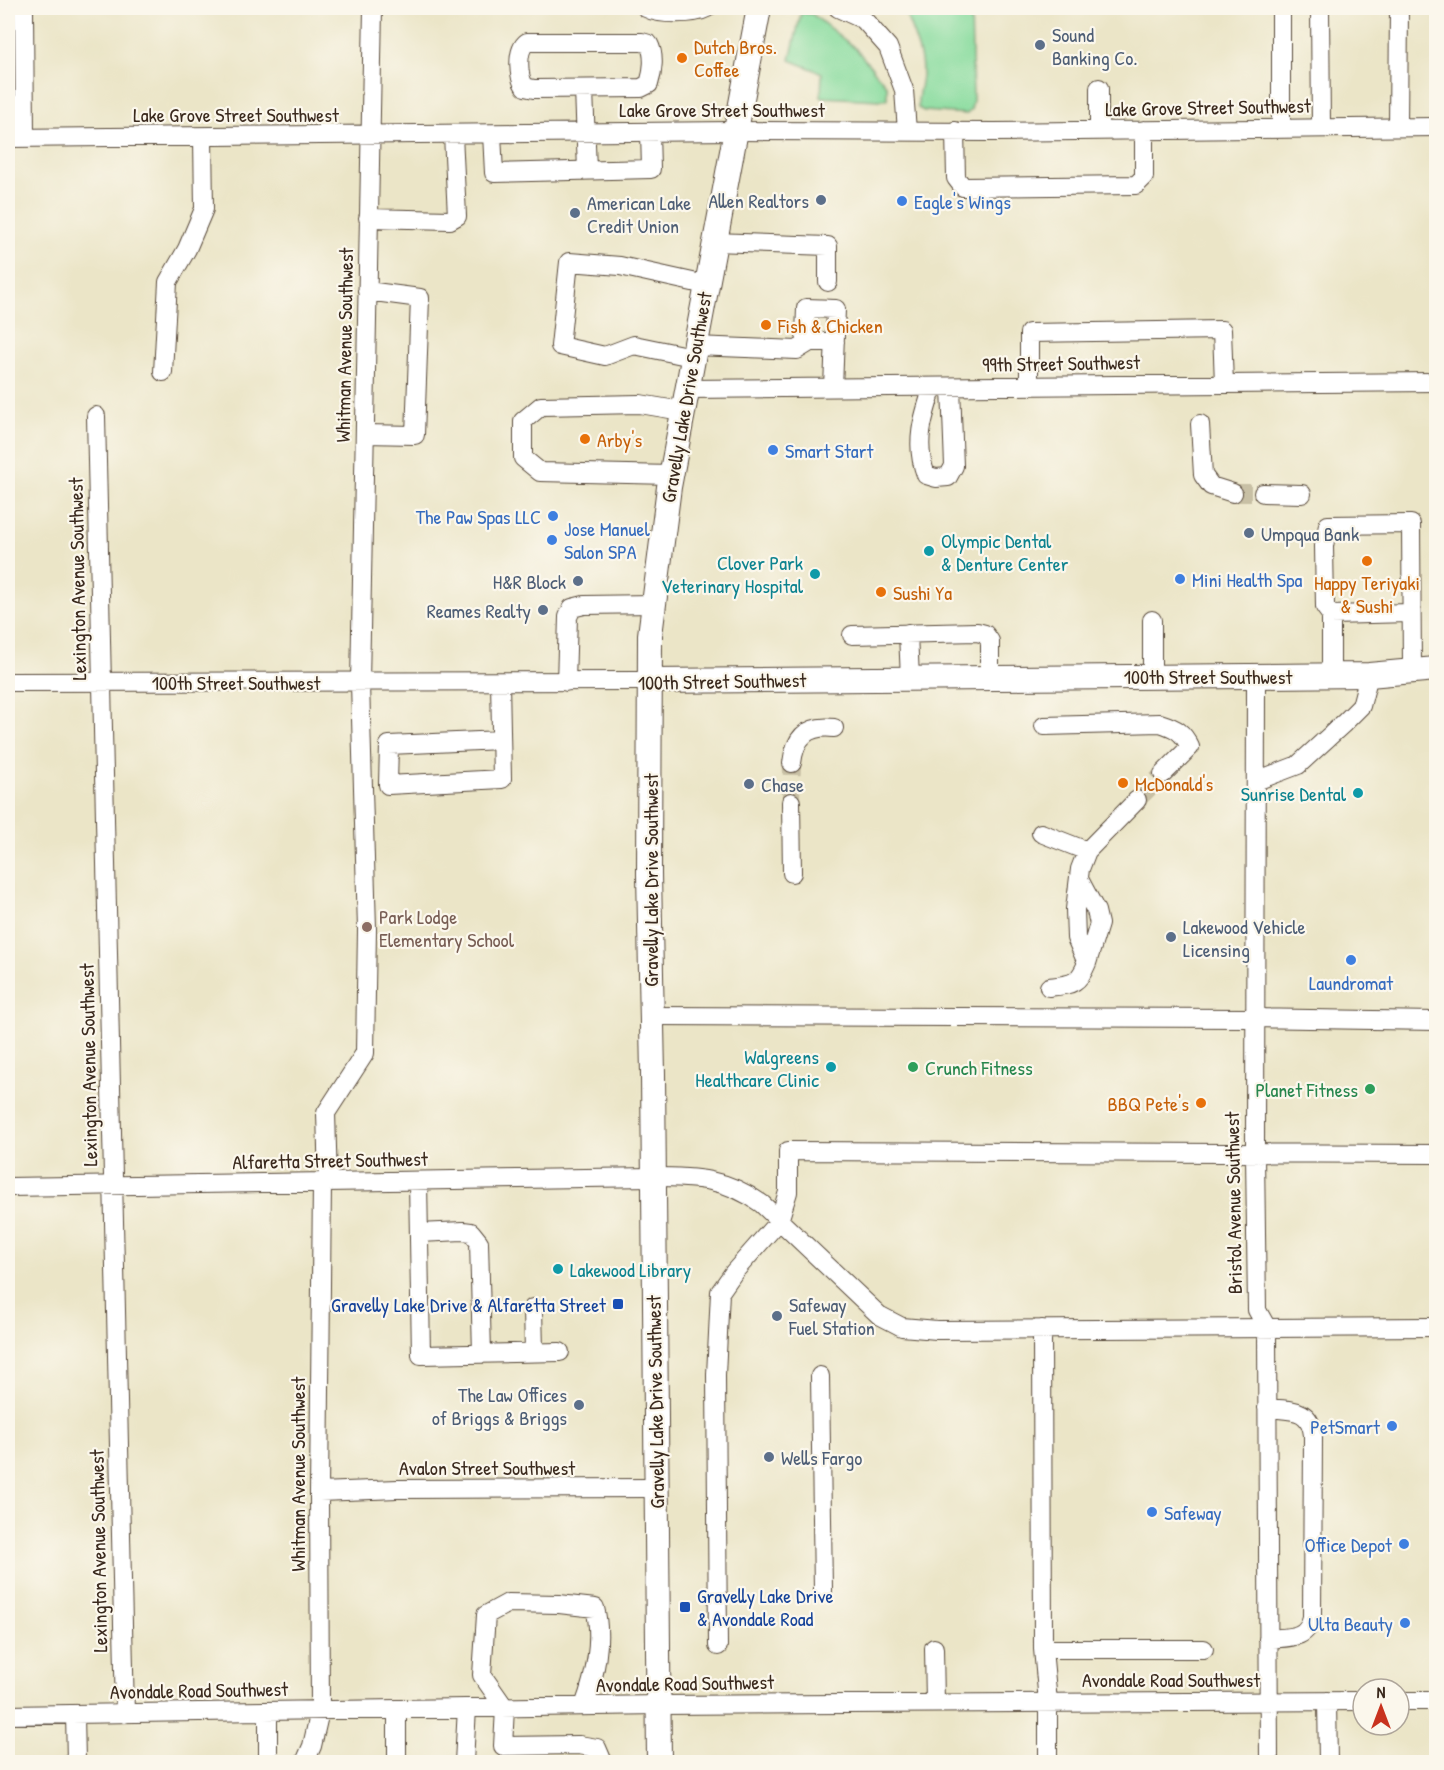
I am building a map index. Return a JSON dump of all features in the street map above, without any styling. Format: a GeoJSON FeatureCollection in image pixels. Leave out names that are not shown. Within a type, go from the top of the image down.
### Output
{"type":"FeatureCollection","features":[{"type":"Feature","properties":{"kind":"main road","name":"Gravelly Lake Drive Southwest"},"geometry":{"type":"LineString","coordinates":[[659,1762],[648,874],[649,681],[654,604],[671,475],[757,8]]}},
{"type":"Feature","properties":{"kind":"main road","name":"100th Street Southwest"},"geometry":{"type":"LineString","coordinates":[[649,681],[1369,675],[1437,669]]}},
{"type":"Feature","properties":{"kind":"street"},"geometry":{"type":"LineString","coordinates":[[16,138],[24,8]]}},
{"type":"Feature","properties":{"kind":"street","name":"Whitman Avenue Southwest"},"geometry":{"type":"LineString","coordinates":[[305,1762],[312,1746],[320,1711],[319,1492],[326,1113],[365,1053],[366,929],[360,683],[373,8]]}},
{"type":"Feature","properties":{"kind":"street"},"geometry":{"type":"LineString","coordinates":[[646,8],[654,12],[693,12],[707,8]]}},
{"type":"Feature","properties":{"kind":"street"},"geometry":{"type":"LineString","coordinates":[[838,8],[864,20],[888,47],[904,90],[907,131]]}},
{"type":"Feature","properties":{"kind":"street"},"geometry":{"type":"LineString","coordinates":[[1281,8],[1281,128]]}},
{"type":"Feature","properties":{"kind":"street"},"geometry":{"type":"LineString","coordinates":[[1320,8],[1321,128]]}},
{"type":"Feature","properties":{"kind":"street"},"geometry":{"type":"LineString","coordinates":[[1398,127],[1399,8]]}},
{"type":"Feature","properties":{"kind":"street"},"geometry":{"type":"LineString","coordinates":[[527,42],[642,42],[649,44],[652,50],[652,76],[649,84],[641,88],[584,89],[525,87],[521,81],[522,46],[527,42]]}},
{"type":"Feature","properties":{"kind":"street"},"geometry":{"type":"LineString","coordinates":[[1099,88],[1099,130]]}},
{"type":"Feature","properties":{"kind":"street"},"geometry":{"type":"LineString","coordinates":[[584,89],[587,171]]}},
{"type":"Feature","properties":{"kind":"street","name":"Lake Grove Street Southwest"},"geometry":{"type":"LineString","coordinates":[[16,138],[370,136],[735,130],[955,131],[1437,127]]}},
{"type":"Feature","properties":{"kind":"street"},"geometry":{"type":"LineString","coordinates":[[955,131],[956,178],[963,187],[1136,184],[1144,177],[1144,130]]}},
{"type":"Feature","properties":{"kind":"street"},"geometry":{"type":"LineString","coordinates":[[492,134],[494,173],[651,170],[650,132]]}},
{"type":"Feature","properties":{"kind":"street"},"geometry":{"type":"LineString","coordinates":[[369,218],[450,220],[457,216],[453,135]]}},
{"type":"Feature","properties":{"kind":"street"},"geometry":{"type":"LineString","coordinates":[[163,372],[168,282],[187,249],[204,209],[203,137]]}},
{"type":"Feature","properties":{"kind":"street"},"geometry":{"type":"LineString","coordinates":[[714,242],[828,246],[828,282]]}},
{"type":"Feature","properties":{"kind":"street"},"geometry":{"type":"LineString","coordinates":[[706,285],[620,266],[569,262],[560,346],[605,356],[634,345],[693,352],[835,342]]}},
{"type":"Feature","properties":{"kind":"street"},"geometry":{"type":"LineString","coordinates":[[364,434],[415,435],[420,298],[367,291]]}},
{"type":"Feature","properties":{"kind":"street"},"geometry":{"type":"LineString","coordinates":[[803,346],[806,308],[836,309],[833,388]]}},
{"type":"Feature","properties":{"kind":"street"},"geometry":{"type":"LineString","coordinates":[[1029,386],[1029,333],[1222,330],[1224,384]]}},
{"type":"Feature","properties":{"kind":"street","name":"99th Street Southwest"},"geometry":{"type":"LineString","coordinates":[[671,475],[540,472],[523,458],[523,421],[541,406],[640,404],[833,388],[1437,382]]}},
{"type":"Feature","properties":{"kind":"street","name":"Lexington Avenue Southwest"},"geometry":{"type":"LineString","coordinates":[[96,416],[125,1714]]}},
{"type":"Feature","properties":{"kind":"street"},"geometry":{"type":"LineString","coordinates":[[1200,424],[1203,475],[1211,486],[1233,493]]}},
{"type":"Feature","properties":{"kind":"street"},"geometry":{"type":"LineString","coordinates":[[1263,493],[1302,494]]}},
{"type":"Feature","properties":{"kind":"street"},"geometry":{"type":"LineString","coordinates":[[1331,675],[1331,615],[1324,607],[1324,546],[1328,525],[1411,524],[1412,670]]}},
{"type":"Feature","properties":{"kind":"street"},"geometry":{"type":"LineString","coordinates":[[566,682],[568,616],[572,608],[584,605],[654,604]]}},
{"type":"Feature","properties":{"kind":"street"},"geometry":{"type":"LineString","coordinates":[[1331,615],[1410,613]]}},
{"type":"Feature","properties":{"kind":"street"},"geometry":{"type":"LineString","coordinates":[[1152,620],[1152,676]]}},
{"type":"Feature","properties":{"kind":"street"},"geometry":{"type":"LineString","coordinates":[[908,633],[910,679]]}},
{"type":"Feature","properties":{"kind":"street"},"geometry":{"type":"LineString","coordinates":[[852,635],[985,634],[990,642],[990,678]]}},
{"type":"Feature","properties":{"kind":"street","name":"Bristol Avenue Southwest"},"geometry":{"type":"LineString","coordinates":[[1256,675],[1255,1154],[1257,1310],[1267,1328],[1269,1762]]}},
{"type":"Feature","properties":{"kind":"street"},"geometry":{"type":"LineString","coordinates":[[1256,781],[1298,765],[1344,723],[1361,706],[1369,675]]}},
{"type":"Feature","properties":{"kind":"street","name":"100th Street Southwest"},"geometry":{"type":"LineString","coordinates":[[8,682],[649,681]]}},
{"type":"Feature","properties":{"kind":"street"},"geometry":{"type":"LineString","coordinates":[[500,682],[502,779],[388,785],[389,745],[501,740]]}},
{"type":"Feature","properties":{"kind":"street"},"geometry":{"type":"LineString","coordinates":[[1044,726],[1160,723],[1178,729],[1185,736],[1190,747],[1163,774]]}},
{"type":"Feature","properties":{"kind":"street"},"geometry":{"type":"LineString","coordinates":[[792,763],[799,740],[809,731],[824,727],[834,728]]}},
{"type":"Feature","properties":{"kind":"street"},"geometry":{"type":"LineString","coordinates":[[1049,987],[1073,984],[1081,978],[1087,963],[1076,938],[1075,909],[1080,869],[1087,851],[1137,800]]}},
{"type":"Feature","properties":{"kind":"street"},"geometry":{"type":"LineString","coordinates":[[791,802],[792,873]]}},
{"type":"Feature","properties":{"kind":"street"},"geometry":{"type":"LineString","coordinates":[[1041,832],[1087,851]]}},
{"type":"Feature","properties":{"kind":"street"},"geometry":{"type":"LineString","coordinates":[[651,1016],[1255,1018],[1437,1021]]}},
{"type":"Feature","properties":{"kind":"street"},"geometry":{"type":"LineString","coordinates":[[718,1646],[716,1375],[720,1292],[734,1272],[779,1221],[788,1192],[788,1151],[1437,1154]]}},
{"type":"Feature","properties":{"kind":"street","name":"Alfaretta Street Southwest"},"geometry":{"type":"LineString","coordinates":[[8,1187],[695,1178],[722,1183],[752,1197],[879,1315],[893,1324],[917,1329],[1437,1327]]}},
{"type":"Feature","properties":{"kind":"street"},"geometry":{"type":"LineString","coordinates":[[417,1181],[421,1355],[560,1352]]}},
{"type":"Feature","properties":{"kind":"street"},"geometry":{"type":"LineString","coordinates":[[419,1233],[471,1232],[479,1242],[482,1353]]}},
{"type":"Feature","properties":{"kind":"street"},"geometry":{"type":"LineString","coordinates":[[533,1308],[534,1353]]}},
{"type":"Feature","properties":{"kind":"street"},"geometry":{"type":"LineString","coordinates":[[1042,1329],[1043,1649],[1048,1702],[1048,1762]]}},
{"type":"Feature","properties":{"kind":"street"},"geometry":{"type":"LineString","coordinates":[[820,1376],[823,1591]]}},
{"type":"Feature","properties":{"kind":"street"},"geometry":{"type":"LineString","coordinates":[[1268,1408],[1302,1413],[1308,1417],[1313,1435],[1312,1617],[1310,1626],[1302,1635],[1268,1639]]}},
{"type":"Feature","properties":{"kind":"street","name":"Avalon Street Southwest"},"geometry":{"type":"LineString","coordinates":[[319,1492],[398,1489],[657,1488]]}},
{"type":"Feature","properties":{"kind":"street"},"geometry":{"type":"LineString","coordinates":[[584,1706],[591,1687],[597,1651],[598,1620],[595,1608],[559,1604],[508,1603],[486,1615],[482,1675],[505,1707],[503,1754],[579,1744],[597,1748],[603,1762]]}},
{"type":"Feature","properties":{"kind":"street"},"geometry":{"type":"LineString","coordinates":[[934,1648],[935,1703]]}},
{"type":"Feature","properties":{"kind":"street"},"geometry":{"type":"LineString","coordinates":[[1043,1649],[1204,1649]]}},
{"type":"Feature","properties":{"kind":"street"},"geometry":{"type":"LineString","coordinates":[[1326,1701],[1328,1762]]}},
{"type":"Feature","properties":{"kind":"street","name":"Avondale Road Southwest"},"geometry":{"type":"LineString","coordinates":[[8,1715],[658,1705],[1351,1701]]}},
{"type":"Feature","properties":{"kind":"street"},"geometry":{"type":"LineString","coordinates":[[1411,1701],[1437,1701]]}},
{"type":"Feature","properties":{"kind":"street"},"geometry":{"type":"LineString","coordinates":[[464,1762],[467,1708]]}},
{"type":"Feature","properties":{"kind":"street"},"geometry":{"type":"LineString","coordinates":[[397,1709],[397,1762]]}},
{"type":"Feature","properties":{"kind":"street"},"geometry":{"type":"LineString","coordinates":[[268,1712],[268,1762]]}},
{"type":"Feature","properties":{"kind":"street"},"geometry":{"type":"LineString","coordinates":[[75,1714],[76,1762]]}},
{"type":"Feature","properties":{"kind":"green space"},"geometry":{"type":"Polygon","coordinates":[[[908,8],[971,8],[973,100],[971,110],[967,114],[924,111],[918,108],[922,67],[906,15],[908,8]]]}},
{"type":"Feature","properties":{"kind":"green space"},"geometry":{"type":"Polygon","coordinates":[[[801,13],[812,14],[856,49],[887,86],[887,99],[821,97],[822,73],[790,60],[801,13]]]}},
{"type":"Feature","properties":{"kind":"tunnel"},"geometry":{"type":"LineString","coordinates":[[1233,493],[1263,493]]}},
{"type":"Feature","properties":{"kind":"tunnel"},"geometry":{"type":"LineString","coordinates":[[791,802],[792,763]]}},
{"type":"Feature","properties":{"kind":"tunnel"},"geometry":{"type":"LineString","coordinates":[[1137,800],[1163,774]]}},
{"type":"Feature","properties":{"kind":"place","name":"Sound Banking Co."},"geometry":{"type":"Point","coordinates":[1040,45]}},
{"type":"Feature","properties":{"kind":"place","name":"Dutch Bros. Coffee"},"geometry":{"type":"Point","coordinates":[682,58]}},
{"type":"Feature","properties":{"kind":"place","name":"Allen Realtors"},"geometry":{"type":"Point","coordinates":[821,200]}},
{"type":"Feature","properties":{"kind":"place","name":"Eagle's Wings"},"geometry":{"type":"Point","coordinates":[902,201]}},
{"type":"Feature","properties":{"kind":"place","name":"American Lake Credit Union"},"geometry":{"type":"Point","coordinates":[575,213]}},
{"type":"Feature","properties":{"kind":"place","name":"Fish & Chicken"},"geometry":{"type":"Point","coordinates":[766,325]}},
{"type":"Feature","properties":{"kind":"place","name":"Arby's"},"geometry":{"type":"Point","coordinates":[585,439]}},
{"type":"Feature","properties":{"kind":"place","name":"Smart Start"},"geometry":{"type":"Point","coordinates":[773,450]}},
{"type":"Feature","properties":{"kind":"place","name":"The Paw Spas LLC"},"geometry":{"type":"Point","coordinates":[553,516]}},
{"type":"Feature","properties":{"kind":"place","name":"Umpqua Bank"},"geometry":{"type":"Point","coordinates":[1249,533]}},
{"type":"Feature","properties":{"kind":"place","name":"Jose Manuel Salon SPA"},"geometry":{"type":"Point","coordinates":[552,540]}},
{"type":"Feature","properties":{"kind":"place","name":"Olympic Dental & Denture Center"},"geometry":{"type":"Point","coordinates":[929,551]}},
{"type":"Feature","properties":{"kind":"place","name":"Happy Teriyaki & Sushi"},"geometry":{"type":"Point","coordinates":[1367,561]}},
{"type":"Feature","properties":{"kind":"place","name":"Clover Park Veterinary Hospital"},"geometry":{"type":"Point","coordinates":[815,574]}},
{"type":"Feature","properties":{"kind":"place","name":"Mini Health Spa"},"geometry":{"type":"Point","coordinates":[1180,579]}},
{"type":"Feature","properties":{"kind":"place","name":"H&R Block"},"geometry":{"type":"Point","coordinates":[578,581]}},
{"type":"Feature","properties":{"kind":"place","name":"Sushi Ya"},"geometry":{"type":"Point","coordinates":[881,592]}},
{"type":"Feature","properties":{"kind":"place","name":"Reames Realty"},"geometry":{"type":"Point","coordinates":[543,610]}},
{"type":"Feature","properties":{"kind":"place","name":"McDonald's"},"geometry":{"type":"Point","coordinates":[1123,783]}},
{"type":"Feature","properties":{"kind":"place","name":"Chase"},"geometry":{"type":"Point","coordinates":[749,784]}},
{"type":"Feature","properties":{"kind":"place","name":"Sunrise Dental"},"geometry":{"type":"Point","coordinates":[1358,793]}},
{"type":"Feature","properties":{"kind":"place","name":"Park Lodge Elementary School"},"geometry":{"type":"Point","coordinates":[367,927]}},
{"type":"Feature","properties":{"kind":"place","name":"Lakewood Vehicle Licensing"},"geometry":{"type":"Point","coordinates":[1171,937]}},
{"type":"Feature","properties":{"kind":"place","name":"Laundromat"},"geometry":{"type":"Point","coordinates":[1351,960]}},
{"type":"Feature","properties":{"kind":"place","name":"Walgreens Healthcare Clinic"},"geometry":{"type":"Point","coordinates":[831,1067]}},
{"type":"Feature","properties":{"kind":"place","name":"Crunch Fitness"},"geometry":{"type":"Point","coordinates":[913,1067]}},
{"type":"Feature","properties":{"kind":"place","name":"Planet Fitness"},"geometry":{"type":"Point","coordinates":[1370,1089]}},
{"type":"Feature","properties":{"kind":"place","name":"BBQ Pete's"},"geometry":{"type":"Point","coordinates":[1201,1103]}},
{"type":"Feature","properties":{"kind":"place","name":"Lakewood Library"},"geometry":{"type":"Point","coordinates":[558,1269]}},
{"type":"Feature","properties":{"kind":"place","name":"Gravelly Lake Drive & Alfaretta Street"},"geometry":{"type":"Point","coordinates":[618,1304]}},
{"type":"Feature","properties":{"kind":"place","name":"Safeway Fuel Station"},"geometry":{"type":"Point","coordinates":[777,1316]}},
{"type":"Feature","properties":{"kind":"place","name":"The Law Offices of Briggs & Briggs"},"geometry":{"type":"Point","coordinates":[579,1405]}},
{"type":"Feature","properties":{"kind":"place","name":"PetSmart"},"geometry":{"type":"Point","coordinates":[1392,1426]}},
{"type":"Feature","properties":{"kind":"place","name":"Wells Fargo"},"geometry":{"type":"Point","coordinates":[769,1457]}},
{"type":"Feature","properties":{"kind":"place","name":"Safeway"},"geometry":{"type":"Point","coordinates":[1152,1512]}},
{"type":"Feature","properties":{"kind":"place","name":"Office Depot"},"geometry":{"type":"Point","coordinates":[1404,1544]}},
{"type":"Feature","properties":{"kind":"place","name":"Gravelly Lake Drive & Avondale Road"},"geometry":{"type":"Point","coordinates":[685,1607]}},
{"type":"Feature","properties":{"kind":"place","name":"Ulta Beauty"},"geometry":{"type":"Point","coordinates":[1405,1623]}}]}
